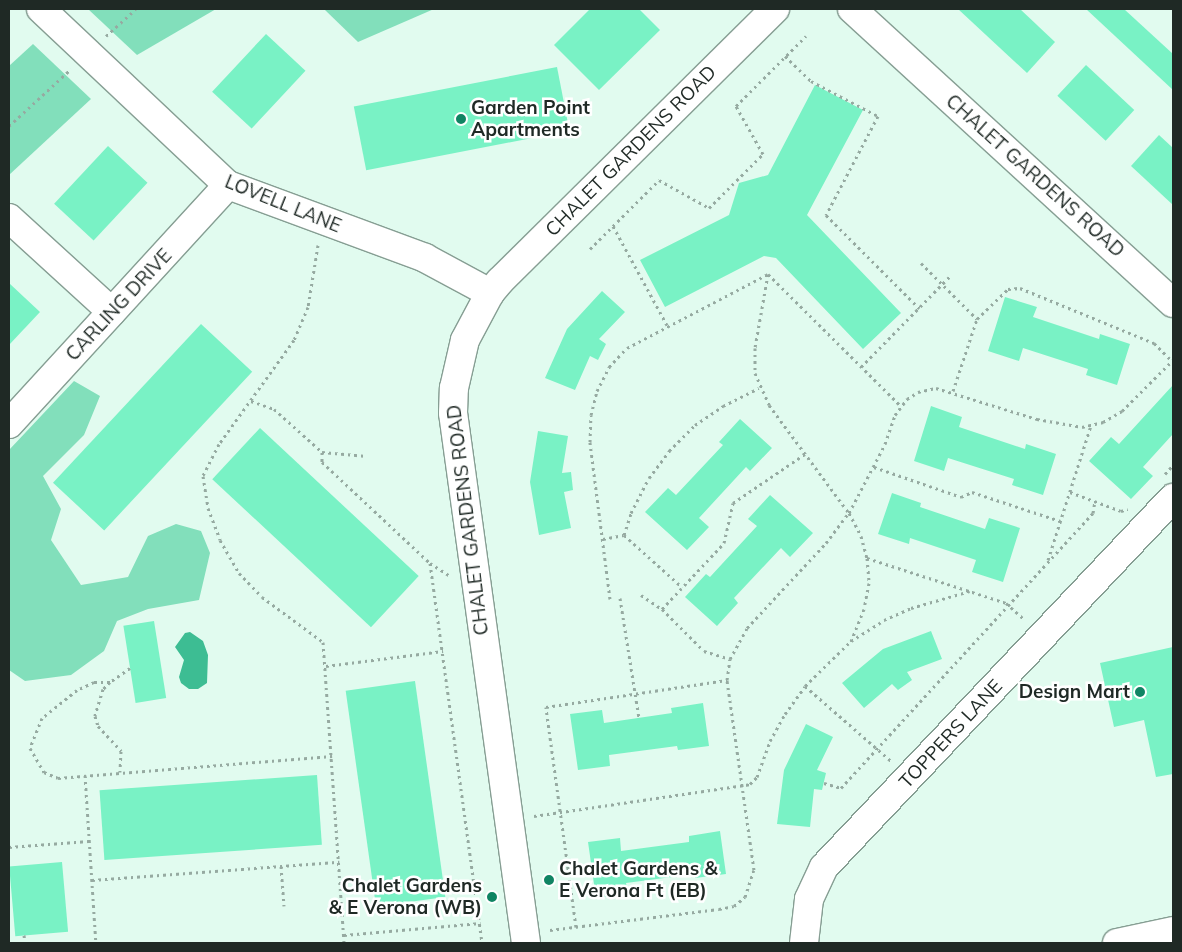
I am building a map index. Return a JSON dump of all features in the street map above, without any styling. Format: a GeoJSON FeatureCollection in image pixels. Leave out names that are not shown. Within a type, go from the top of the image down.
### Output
{"type":"FeatureCollection","features":[{"type":"Feature","properties":{"kind":"street","name":"LOVELL LANE"},"geometry":{"type":"LineString","coordinates":[[41,9],[228,185],[425,258],[490,293]]}},
{"type":"Feature","properties":{"kind":"street","name":"CHALET GARDENS ROAD"},"geometry":{"type":"LineString","coordinates":[[526,938],[474,580],[453,413],[454,388],[465,340],[490,293],[775,9]]}},
{"type":"Feature","properties":{"kind":"street","name":"CHALET GARDENS ROAD"},"geometry":{"type":"LineString","coordinates":[[852,9],[1173,303]]}},
{"type":"Feature","properties":{"kind":"street","name":"CARLING DRIVE"},"geometry":{"type":"LineString","coordinates":[[9,424],[228,185]]}},
{"type":"Feature","properties":{"kind":"street"},"geometry":{"type":"LineString","coordinates":[[9,218],[112,312]]}},
{"type":"Feature","properties":{"kind":"street","name":"TOPPERS LANE"},"geometry":{"type":"LineString","coordinates":[[804,943],[809,899],[824,867],[1043,636],[1167,489]]}},
{"type":"Feature","properties":{"kind":"street"},"geometry":{"type":"LineString","coordinates":[[1118,943],[1173,930]]}},
{"type":"Feature","properties":{"kind":"path"},"geometry":{"type":"LineString","coordinates":[[107,34],[136,9]]}},
{"type":"Feature","properties":{"kind":"path"},"geometry":{"type":"LineString","coordinates":[[590,249],[659,180],[709,208],[763,154],[736,106],[806,36]]}},
{"type":"Feature","properties":{"kind":"path"},"geometry":{"type":"LineString","coordinates":[[786,56],[810,81],[878,116],[826,215],[919,308]]}},
{"type":"Feature","properties":{"kind":"path"},"geometry":{"type":"LineString","coordinates":[[9,126],[68,72]]}},
{"type":"Feature","properties":{"kind":"path"},"geometry":{"type":"LineString","coordinates":[[322,220],[308,307],[294,340],[219,444],[203,476],[208,508],[220,540],[239,574],[262,597],[323,642],[344,943]]}},
{"type":"Feature","properties":{"kind":"path"},"geometry":{"type":"LineString","coordinates":[[613,226],[667,325]]}},
{"type":"Feature","properties":{"kind":"path"},"geometry":{"type":"LineString","coordinates":[[921,263],[977,319]]}},
{"type":"Feature","properties":{"kind":"path"},"geometry":{"type":"LineString","coordinates":[[610,599],[590,442],[591,415],[597,391],[609,367],[626,348],[768,274]]}},
{"type":"Feature","properties":{"kind":"path"},"geometry":{"type":"LineString","coordinates":[[768,274],[900,406]]}},
{"type":"Feature","properties":{"kind":"path"},"geometry":{"type":"LineString","coordinates":[[768,274],[755,348],[759,388],[849,513],[867,558],[868,583],[864,609],[851,641]]}},
{"type":"Feature","properties":{"kind":"path"},"geometry":{"type":"LineString","coordinates":[[860,367],[951,275]]}},
{"type":"Feature","properties":{"kind":"path"},"geometry":{"type":"LineString","coordinates":[[526,938],[576,927],[719,910],[734,906],[746,896],[754,870],[727,680],[730,659],[747,628],[826,542],[849,513],[874,467],[900,406],[918,392],[936,388],[953,390],[1037,419],[1062,425],[1091,425],[1122,411],[1173,361],[1154,342],[1020,288],[1008,289],[977,319],[953,390]]}},
{"type":"Feature","properties":{"kind":"path"},"geometry":{"type":"LineString","coordinates":[[624,535],[631,513],[668,451],[695,425],[723,406],[759,388]]}},
{"type":"Feature","properties":{"kind":"path"},"geometry":{"type":"LineString","coordinates":[[251,401],[274,409],[322,452],[367,456]]}},
{"type":"Feature","properties":{"kind":"path"},"geometry":{"type":"LineString","coordinates":[[1047,562],[1091,425]]}},
{"type":"Feature","properties":{"kind":"path"},"geometry":{"type":"LineString","coordinates":[[322,452],[322,462],[430,563],[458,582],[474,580]]}},
{"type":"Feature","properties":{"kind":"path"},"geometry":{"type":"LineString","coordinates":[[662,609],[724,543],[733,504],[805,454]]}},
{"type":"Feature","properties":{"kind":"path"},"geometry":{"type":"LineString","coordinates":[[1167,489],[1173,465]]}},
{"type":"Feature","properties":{"kind":"path"},"geometry":{"type":"LineString","coordinates":[[874,467],[960,497],[972,492],[1060,521]]}},
{"type":"Feature","properties":{"kind":"path"},"geometry":{"type":"LineString","coordinates":[[1070,492],[1121,511],[1133,507]]}},
{"type":"Feature","properties":{"kind":"path"},"geometry":{"type":"LineString","coordinates":[[824,783],[841,788],[1093,513],[1095,502]]}},
{"type":"Feature","properties":{"kind":"path"},"geometry":{"type":"LineString","coordinates":[[603,539],[624,535]]}},
{"type":"Feature","properties":{"kind":"path"},"geometry":{"type":"LineString","coordinates":[[624,535],[682,587]]}},
{"type":"Feature","properties":{"kind":"path"},"geometry":{"type":"LineString","coordinates":[[867,558],[1008,604],[1043,636]]}},
{"type":"Feature","properties":{"kind":"path"},"geometry":{"type":"LineString","coordinates":[[430,563],[482,943]]}},
{"type":"Feature","properties":{"kind":"path"},"geometry":{"type":"LineString","coordinates":[[508,820],[750,784],[757,777],[770,741],[805,686],[851,641],[911,608],[970,591]]}},
{"type":"Feature","properties":{"kind":"path"},"geometry":{"type":"LineString","coordinates":[[641,595],[662,609],[704,651],[730,659]]}},
{"type":"Feature","properties":{"kind":"path"},"geometry":{"type":"LineString","coordinates":[[620,598],[639,718]]}},
{"type":"Feature","properties":{"kind":"path"},"geometry":{"type":"LineString","coordinates":[[326,666],[443,651]]}},
{"type":"Feature","properties":{"kind":"path"},"geometry":{"type":"LineString","coordinates":[[120,772],[121,750],[98,726],[95,716],[103,689],[130,668]]}},
{"type":"Feature","properties":{"kind":"path"},"geometry":{"type":"LineString","coordinates":[[576,927],[546,707],[727,680]]}},
{"type":"Feature","properties":{"kind":"path"},"geometry":{"type":"LineString","coordinates":[[110,682],[94,682],[57,703],[42,718],[30,748],[44,772],[58,778],[332,756]]}},
{"type":"Feature","properties":{"kind":"path"},"geometry":{"type":"LineString","coordinates":[[805,686],[909,777]]}},
{"type":"Feature","properties":{"kind":"path"},"geometry":{"type":"LineString","coordinates":[[85,775],[96,943]]}},
{"type":"Feature","properties":{"kind":"path"},"geometry":{"type":"LineString","coordinates":[[9,847],[89,841]]}},
{"type":"Feature","properties":{"kind":"path"},"geometry":{"type":"LineString","coordinates":[[92,880],[339,862]]}},
{"type":"Feature","properties":{"kind":"path"},"geometry":{"type":"LineString","coordinates":[[281,866],[284,906]]}},
{"type":"Feature","properties":{"kind":"path"},"geometry":{"type":"LineString","coordinates":[[344,935],[480,922]]}},
{"type":"Feature","properties":{"kind":"path"},"geometry":{"type":"LineString","coordinates":[[24,935],[25,943]]}},
{"type":"Feature","properties":{"kind":"shaded area"},"geometry":{"type":"Polygon","coordinates":[[[88,9],[216,9],[137,55],[88,9]]]}},
{"type":"Feature","properties":{"kind":"shaded area"},"geometry":{"type":"Polygon","coordinates":[[[324,9],[434,9],[358,42],[324,9]]]}},
{"type":"Feature","properties":{"kind":"shaded area"},"geometry":{"type":"Polygon","coordinates":[[[33,44],[91,99],[9,175],[9,66],[33,44]]]}},
{"type":"Feature","properties":{"kind":"shaded area"},"geometry":{"type":"Polygon","coordinates":[[[74,381],[100,396],[84,435],[43,476],[61,509],[51,540],[81,585],[128,577],[148,536],[176,524],[201,531],[210,553],[199,600],[148,609],[117,621],[104,651],[71,675],[25,681],[9,670],[9,450],[74,381]]]}},
{"type":"Feature","properties":{"kind":"shaded area"},"geometry":{"type":"Polygon","coordinates":[[[190,632],[203,641],[208,655],[207,683],[198,689],[189,689],[181,683],[179,677],[184,660],[175,647],[185,633],[190,632]]]}},
{"type":"Feature","properties":{"kind":"building"},"geometry":{"type":"Polygon","coordinates":[[[590,9],[639,9],[660,30],[599,90],[554,45],[590,9]]]}},
{"type":"Feature","properties":{"kind":"building"},"geometry":{"type":"Polygon","coordinates":[[[958,9],[1020,9],[1055,42],[1027,73],[958,9]]]}},
{"type":"Feature","properties":{"kind":"building"},"geometry":{"type":"Polygon","coordinates":[[[1086,9],[1124,9],[1173,54],[1173,90],[1086,9]]]}},
{"type":"Feature","properties":{"kind":"building"},"geometry":{"type":"Polygon","coordinates":[[[266,34],[305,71],[252,129],[212,92],[266,34]]]}},
{"type":"Feature","properties":{"kind":"building"},"geometry":{"type":"Polygon","coordinates":[[[1086,65],[1134,110],[1106,141],[1057,96],[1086,65]]]}},
{"type":"Feature","properties":{"kind":"building","name":"Garden Point Apartments"},"geometry":{"type":"Polygon","coordinates":[[[557,67],[569,131],[366,170],[354,106],[557,67]]]}},
{"type":"Feature","properties":{"kind":"building"},"geometry":{"type":"Polygon","coordinates":[[[815,85],[863,110],[807,215],[901,313],[863,349],[776,258],[764,256],[665,307],[640,260],[729,215],[739,183],[768,175],[815,85]]]}},
{"type":"Feature","properties":{"kind":"building"},"geometry":{"type":"Polygon","coordinates":[[[1159,135],[1173,148],[1173,205],[1131,166],[1159,135]]]}},
{"type":"Feature","properties":{"kind":"building"},"geometry":{"type":"Polygon","coordinates":[[[108,146],[147,183],[94,241],[54,204],[108,146]]]}},
{"type":"Feature","properties":{"kind":"building"},"geometry":{"type":"Polygon","coordinates":[[[9,283],[40,312],[9,345],[9,283]]]}},
{"type":"Feature","properties":{"kind":"building"},"geometry":{"type":"Polygon","coordinates":[[[602,291],[625,312],[599,339],[606,344],[598,360],[590,356],[575,390],[545,378],[567,329],[602,291]]]}},
{"type":"Feature","properties":{"kind":"building"},"geometry":{"type":"Polygon","coordinates":[[[1005,297],[1037,307],[1033,317],[1099,339],[1100,334],[1130,344],[1117,385],[1086,375],[1088,369],[1023,348],[1019,361],[988,351],[1005,297]]]}},
{"type":"Feature","properties":{"kind":"building"},"geometry":{"type":"Polygon","coordinates":[[[201,324],[252,372],[104,530],[53,483],[201,324]]]}},
{"type":"Feature","properties":{"kind":"building"},"geometry":{"type":"Polygon","coordinates":[[[1173,385],[1173,434],[1143,467],[1153,476],[1131,499],[1089,461],[1111,437],[1119,444],[1173,385]]]}},
{"type":"Feature","properties":{"kind":"building"},"geometry":{"type":"Polygon","coordinates":[[[931,406],[962,417],[959,427],[1025,449],[1026,444],[1056,454],[1043,495],[1012,485],[1014,479],[948,458],[944,471],[914,461],[931,406]]]}},
{"type":"Feature","properties":{"kind":"building"},"geometry":{"type":"Polygon","coordinates":[[[740,419],[772,448],[750,471],[746,467],[699,518],[709,527],[687,550],[645,512],[668,488],[676,495],[723,445],[719,442],[740,419]]]}},
{"type":"Feature","properties":{"kind":"building"},"geometry":{"type":"Polygon","coordinates":[[[260,428],[419,576],[371,627],[212,479],[260,428]]]}},
{"type":"Feature","properties":{"kind":"building"},"geometry":{"type":"Polygon","coordinates":[[[538,431],[568,436],[562,473],[571,472],[573,490],[564,492],[571,528],[539,535],[530,482],[538,431]]]}},
{"type":"Feature","properties":{"kind":"building"},"geometry":{"type":"Polygon","coordinates":[[[892,493],[921,503],[920,507],[985,529],[989,518],[1020,528],[1003,582],[972,572],[976,560],[910,538],[909,544],[878,534],[892,493]]]}},
{"type":"Feature","properties":{"kind":"building"},"geometry":{"type":"Polygon","coordinates":[[[770,495],[813,533],[790,557],[781,548],[734,598],[738,603],[717,626],[685,597],[706,574],[710,577],[757,526],[748,519],[770,495]]]}},
{"type":"Feature","properties":{"kind":"building"},"geometry":{"type":"Polygon","coordinates":[[[154,621],[166,698],[136,703],[123,626],[154,621]]]}},
{"type":"Feature","properties":{"kind":"building"},"geometry":{"type":"Polygon","coordinates":[[[931,631],[942,659],[907,672],[912,680],[898,690],[892,684],[864,708],[842,683],[883,649],[931,631]]]}},
{"type":"Feature","properties":{"kind":"building","name":"Design Mart"},"geometry":{"type":"Polygon","coordinates":[[[1173,647],[1173,774],[1156,777],[1144,720],[1114,727],[1100,663],[1173,647]]]}},
{"type":"Feature","properties":{"kind":"building"},"geometry":{"type":"Polygon","coordinates":[[[415,681],[445,897],[376,907],[346,691],[415,681]]]}},
{"type":"Feature","properties":{"kind":"building"},"geometry":{"type":"Polygon","coordinates":[[[703,703],[709,746],[678,750],[677,746],[609,755],[610,766],[578,770],[570,714],[602,710],[604,723],[672,713],[671,708],[703,703]]]}},
{"type":"Feature","properties":{"kind":"building"},"geometry":{"type":"Polygon","coordinates":[[[806,724],[833,737],[817,770],[826,773],[822,790],[814,789],[810,827],[777,824],[784,770],[806,724]]]}},
{"type":"Feature","properties":{"kind":"building"},"geometry":{"type":"Polygon","coordinates":[[[317,775],[322,845],[104,860],[100,790],[317,775]]]}},
{"type":"Feature","properties":{"kind":"building"},"geometry":{"type":"Polygon","coordinates":[[[720,831],[726,874],[695,878],[695,874],[626,883],[628,894],[596,898],[588,842],[620,838],[621,851],[689,842],[689,836],[720,831]]]}},
{"type":"Feature","properties":{"kind":"building"},"geometry":{"type":"Polygon","coordinates":[[[62,862],[68,932],[15,936],[9,867],[62,862]]]}},
{"type":"Feature","properties":{"kind":"place","name":"Garden Point Apartments"},"geometry":{"type":"Point","coordinates":[461,119]}},
{"type":"Feature","properties":{"kind":"place","name":"Design Mart"},"geometry":{"type":"Point","coordinates":[1140,692]}},
{"type":"Feature","properties":{"kind":"place","name":"Chalet Gardens & E Verona Ft (EB)"},"geometry":{"type":"Point","coordinates":[549,880]}},
{"type":"Feature","properties":{"kind":"place","name":"Chalet Gardens & E Verona (WB)"},"geometry":{"type":"Point","coordinates":[492,897]}}]}
